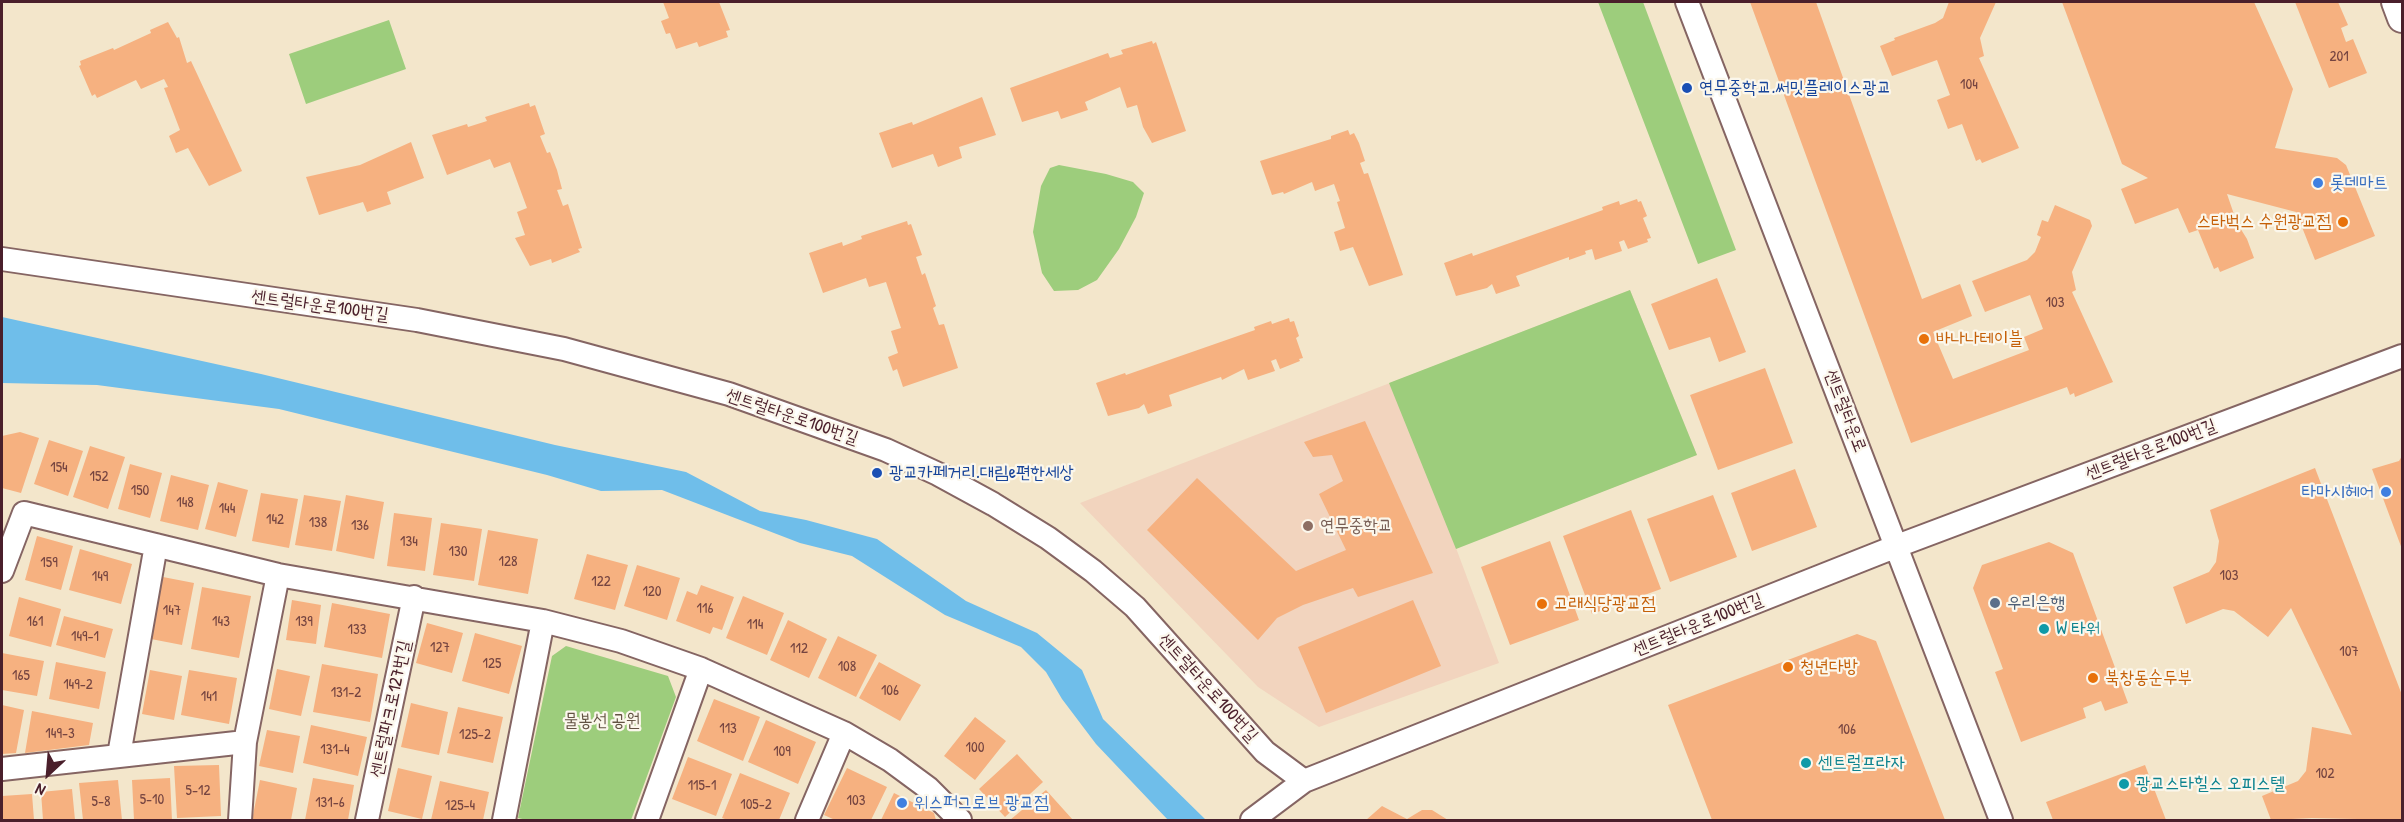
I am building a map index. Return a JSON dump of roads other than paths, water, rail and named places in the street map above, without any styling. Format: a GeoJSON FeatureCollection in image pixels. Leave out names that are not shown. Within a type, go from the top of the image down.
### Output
{"type":"FeatureCollection","features":[{"type":"Feature","properties":{"kind":"main road"},"geometry":{"type":"LineString","coordinates":[[2396,2],[2403,18]]}},
{"type":"Feature","properties":{"kind":"street","name":"센트럴타운로"},"geometry":{"type":"LineString","coordinates":[[1687,2],[2001,820]]}},
{"type":"Feature","properties":{"kind":"street","name":"센트럴타운로100번길"},"geometry":{"type":"LineString","coordinates":[[2,259],[417,320],[564,350],[719,391],[886,450],[938,474],[993,504],[1048,538],[1093,571],[1135,607],[1265,752],[1305,781],[1897,546],[2403,356]]}},
{"type":"Feature","properties":{"kind":"street"},"geometry":{"type":"LineString","coordinates":[[2,571],[24,513],[279,574],[543,621],[621,641],[701,669],[844,733],[890,760],[928,788],[960,820]]}},
{"type":"Feature","properties":{"kind":"street"},"geometry":{"type":"LineString","coordinates":[[119,755],[156,544]]}},
{"type":"Feature","properties":{"kind":"street"},"geometry":{"type":"LineString","coordinates":[[240,820],[244,742],[279,574]]}},
{"type":"Feature","properties":{"kind":"street","name":"센트럴파크로127번길"},"geometry":{"type":"LineString","coordinates":[[368,820],[414,597]]}},
{"type":"Feature","properties":{"kind":"street"},"geometry":{"type":"LineString","coordinates":[[504,820],[543,621]]}},
{"type":"Feature","properties":{"kind":"street"},"geometry":{"type":"LineString","coordinates":[[647,820],[701,669]]}},
{"type":"Feature","properties":{"kind":"street"},"geometry":{"type":"LineString","coordinates":[[807,820],[844,733]]}},
{"type":"Feature","properties":{"kind":"street"},"geometry":{"type":"LineString","coordinates":[[2,769],[244,742]]}},
{"type":"Feature","properties":{"kind":"street"},"geometry":{"type":"LineString","coordinates":[[1252,820],[1305,781]]}},
{"type":"Feature","properties":{"kind":"water"},"geometry":{"type":"Polygon","coordinates":[[[2,317],[261,374],[555,445],[686,472],[760,511],[806,520],[877,539],[966,601],[1037,633],[1082,670],[1103,719],[1206,820],[1168,820],[1096,744],[1062,699],[1046,672],[1021,647],[945,615],[852,556],[800,543],[662,490],[601,491],[547,475],[279,409],[97,385],[2,383],[2,317]]]}},
{"type":"Feature","properties":{"kind":"place","name":"연무중학교.써밋플레이스광교"},"geometry":{"type":"Point","coordinates":[1687,88]}},
{"type":"Feature","properties":{"kind":"place","name":"롯데마트"},"geometry":{"type":"Point","coordinates":[2318,183]}},
{"type":"Feature","properties":{"kind":"place","name":"스타벅스 수원광교점"},"geometry":{"type":"Point","coordinates":[2343,222]}},
{"type":"Feature","properties":{"kind":"place","name":"바나나테이블"},"geometry":{"type":"Point","coordinates":[1924,339]}},
{"type":"Feature","properties":{"kind":"place","name":"광교카페거리.대림e편한세상"},"geometry":{"type":"Point","coordinates":[877,473]}},
{"type":"Feature","properties":{"kind":"place","name":"타마시헤어"},"geometry":{"type":"Point","coordinates":[2386,492]}},
{"type":"Feature","properties":{"kind":"place","name":"연무중학교"},"geometry":{"type":"Point","coordinates":[1308,526]}},
{"type":"Feature","properties":{"kind":"place","name":"우리은행"},"geometry":{"type":"Point","coordinates":[1995,603]}},
{"type":"Feature","properties":{"kind":"place","name":"고래식당광교점"},"geometry":{"type":"Point","coordinates":[1542,604]}},
{"type":"Feature","properties":{"kind":"place","name":"W 타워"},"geometry":{"type":"Point","coordinates":[2044,629]}},
{"type":"Feature","properties":{"kind":"place","name":"청년다방"},"geometry":{"type":"Point","coordinates":[1788,667]}},
{"type":"Feature","properties":{"kind":"place","name":"북창동순두부"},"geometry":{"type":"Point","coordinates":[2093,678]}},
{"type":"Feature","properties":{"kind":"place","name":"센트럴프라자"},"geometry":{"type":"Point","coordinates":[1806,763]}},
{"type":"Feature","properties":{"kind":"place","name":"광교스타힐스 오피스텔"},"geometry":{"type":"Point","coordinates":[2124,784]}},
{"type":"Feature","properties":{"kind":"place","name":"위스퍼그로브 광교점"},"geometry":{"type":"Point","coordinates":[902,803]}},
{"type":"Feature","properties":{"kind":"park label","name":"물봉선 공원"},"geometry":{"type":"Point","coordinates":[602,721]}}]}
